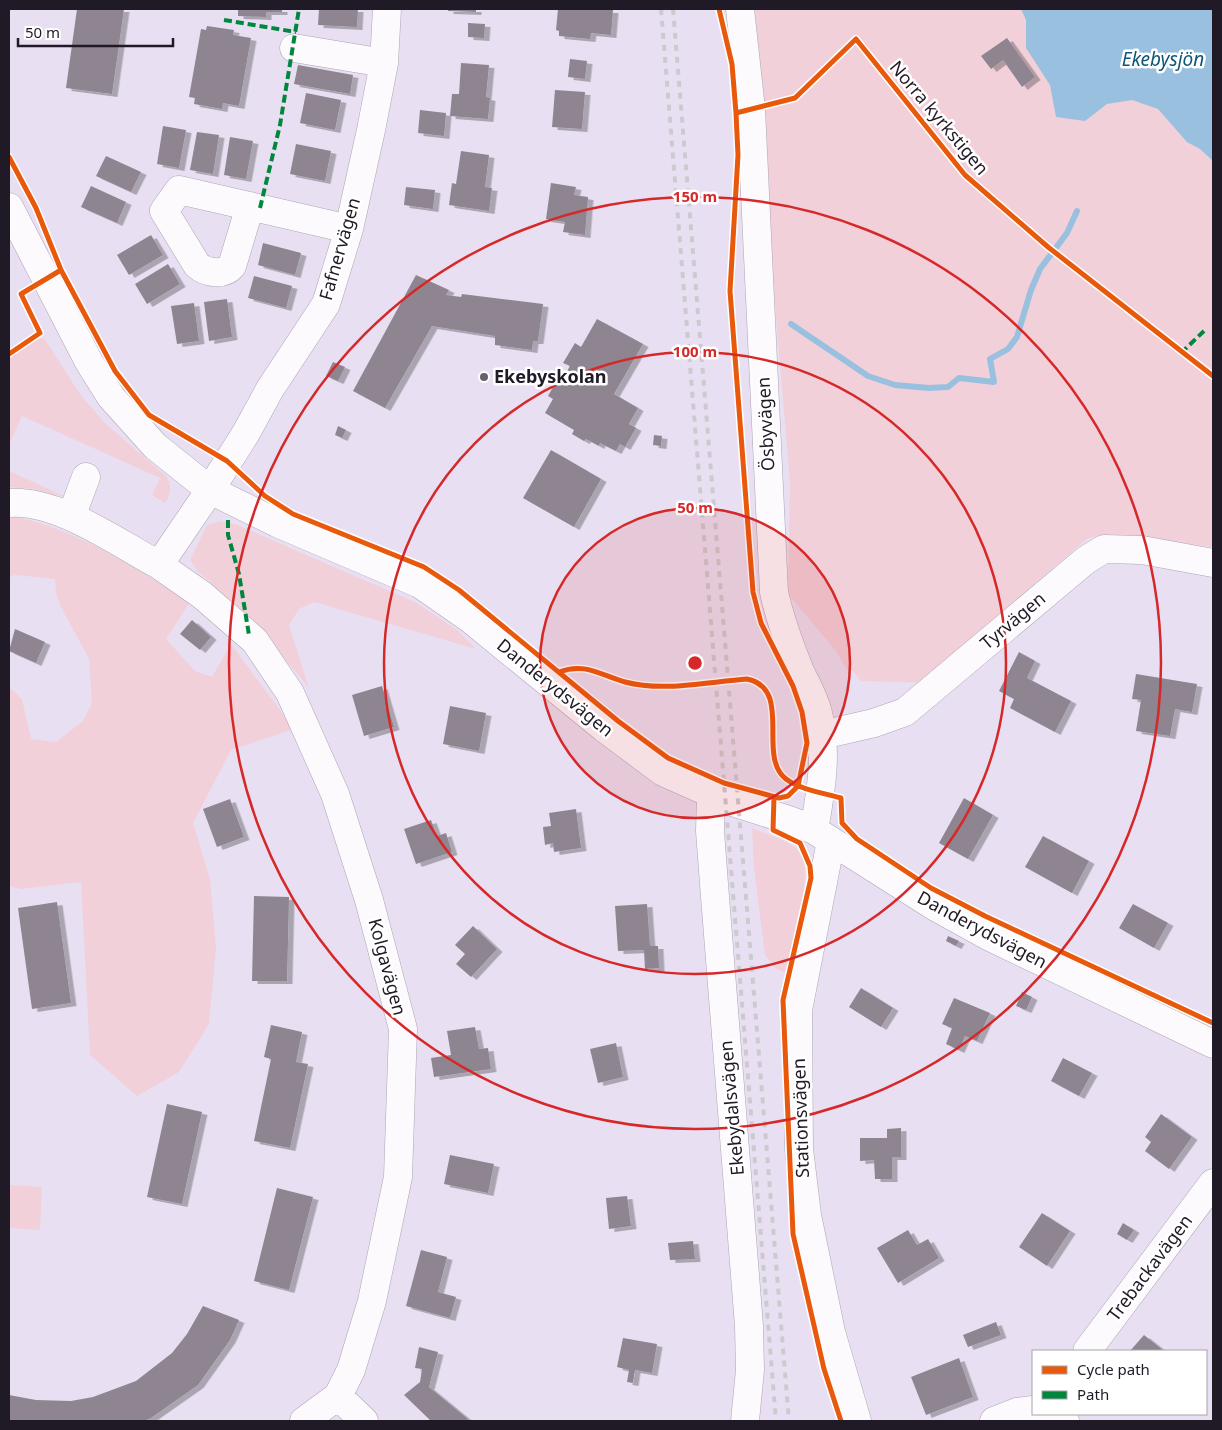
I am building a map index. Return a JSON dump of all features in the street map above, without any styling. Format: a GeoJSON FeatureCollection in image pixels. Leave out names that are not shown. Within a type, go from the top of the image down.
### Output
{"type":"FeatureCollection","features":[{"type":"Feature","properties":{"kind":"street","name":"Fafnervägen"},"geometry":{"type":"LineString","coordinates":[[159,565],[210,490],[246,433],[270,389],[326,304],[349,229],[384,62],[387,9]]}},
{"type":"Feature","properties":{"kind":"street","name":"Ösbyvägen"},"geometry":{"type":"LineString","coordinates":[[740,9],[751,109],[774,592],[781,624],[818,711],[822,735],[822,836]]}},
{"type":"Feature","properties":{"kind":"street"},"geometry":{"type":"LineString","coordinates":[[294,48],[384,62]]}},
{"type":"Feature","properties":{"kind":"street"},"geometry":{"type":"LineString","coordinates":[[250,206],[349,229]]}},
{"type":"Feature","properties":{"kind":"street","name":"Danderydsvägen"},"geometry":{"type":"LineString","coordinates":[[9,207],[89,362],[112,397],[155,446],[210,490],[277,523],[420,584],[469,618],[604,728],[663,772],[711,794],[822,836],[934,906],[990,937],[1213,1044]]}},
{"type":"Feature","properties":{"kind":"street"},"geometry":{"type":"LineString","coordinates":[[71,517],[86,477]]}},
{"type":"Feature","properties":{"kind":"street","name":"Kolgavägen"},"geometry":{"type":"LineString","coordinates":[[9,503],[26,502],[51,508],[159,565],[202,595],[255,641],[290,693],[335,794],[369,900],[403,1029],[398,1177],[372,1302],[351,1370],[338,1396]]}},
{"type":"Feature","properties":{"kind":"street","name":"Tyrvägen"},"geometry":{"type":"LineString","coordinates":[[822,735],[874,723],[905,712],[1078,566],[1104,549],[1142,550],[1213,563]]}},
{"type":"Feature","properties":{"kind":"street","name":"Ekebydalsvägen"},"geometry":{"type":"LineString","coordinates":[[711,794],[710,831],[714,894],[750,1326],[750,1370],[746,1421]]}},
{"type":"Feature","properties":{"kind":"street","name":"Stationsvägen"},"geometry":{"type":"LineString","coordinates":[[822,836],[798,1010],[799,1149],[807,1215],[831,1332],[857,1421]]}},
{"type":"Feature","properties":{"kind":"street","name":"Trebackavägen"},"geometry":{"type":"LineString","coordinates":[[1088,1350],[1213,1184]]}},
{"type":"Feature","properties":{"kind":"street"},"geometry":{"type":"LineString","coordinates":[[304,1421],[338,1396],[364,1421]]}},
{"type":"Feature","properties":{"kind":"street"},"geometry":{"type":"LineString","coordinates":[[994,1421],[1017,1412],[1032,1410]]}},
{"type":"Feature","properties":{"kind":"street"},"geometry":{"type":"LineString","coordinates":[[1051,1415],[1065,1421]]}},
{"type":"Feature","properties":{"kind":"shaded area","name":"Ekebysjön"},"geometry":{"type":"Polygon","coordinates":[[[750,9],[1213,9],[1213,547],[1111,534],[1088,538],[1032,586],[930,683],[861,681],[853,671],[847,670],[836,651],[788,594],[790,483],[750,9]]]}},
{"type":"Feature","properties":{"kind":"shaded area"},"geometry":{"type":"Polygon","coordinates":[[[44,338],[82,397],[107,425],[165,475],[170,489],[165,503],[152,495],[160,478],[22,416],[9,445],[9,357],[35,339],[44,338]]]}},
{"type":"Feature","properties":{"kind":"shaded area"},"geometry":{"type":"Polygon","coordinates":[[[9,471],[66,497],[32,489],[9,487],[9,471]]]}},
{"type":"Feature","properties":{"kind":"shaded area"},"geometry":{"type":"Polygon","coordinates":[[[16,517],[40,523],[85,541],[128,564],[190,602],[166,639],[195,671],[212,677],[231,644],[294,729],[231,750],[193,823],[210,879],[216,948],[209,1024],[179,1072],[137,1096],[90,1055],[81,882],[21,889],[9,886],[9,687],[22,699],[31,739],[56,742],[83,721],[92,703],[89,659],[61,607],[56,594],[55,579],[15,575],[9,577],[9,518],[16,517]]]}},
{"type":"Feature","properties":{"kind":"shaded area"},"geometry":{"type":"Polygon","coordinates":[[[220,521],[235,524],[417,603],[457,630],[476,649],[314,602],[299,609],[289,625],[309,688],[263,633],[209,587],[212,583],[198,572],[190,560],[207,525],[220,521]]]}},
{"type":"Feature","properties":{"kind":"shaded area"},"geometry":{"type":"Polygon","coordinates":[[[752,828],[787,842],[802,856],[805,880],[788,974],[775,968],[765,955],[754,868],[752,828]]]}},
{"type":"Feature","properties":{"kind":"shaded area"},"geometry":{"type":"Polygon","coordinates":[[[9,1185],[42,1187],[40,1230],[9,1228],[9,1185]]]}},
{"type":"Feature","properties":{"kind":"water","name":"Ekebysjön"},"geometry":{"type":"Polygon","coordinates":[[[1021,9],[1213,9],[1213,161],[1200,149],[1187,142],[1158,109],[1132,100],[1107,104],[1085,121],[1056,117],[1050,85],[1026,48],[1026,20],[1021,9]]]}},
{"type":"Feature","properties":{"kind":"building"},"geometry":{"type":"Polygon","coordinates":[[[77,9],[124,9],[112,94],[66,88],[77,9]]]}},
{"type":"Feature","properties":{"kind":"building"},"geometry":{"type":"Polygon","coordinates":[[[238,9],[282,9],[282,12],[266,12],[266,17],[238,16],[238,9]]]}},
{"type":"Feature","properties":{"kind":"building"},"geometry":{"type":"Polygon","coordinates":[[[319,9],[358,9],[357,27],[318,25],[319,9]]]}},
{"type":"Feature","properties":{"kind":"building"},"geometry":{"type":"Polygon","coordinates":[[[448,9],[476,9],[476,12],[448,11],[448,9]]]}},
{"type":"Feature","properties":{"kind":"building"},"geometry":{"type":"Polygon","coordinates":[[[558,9],[613,10],[611,35],[591,33],[590,39],[559,36],[559,31],[556,30],[558,9]]]}},
{"type":"Feature","properties":{"kind":"building"},"geometry":{"type":"Polygon","coordinates":[[[468,23],[485,24],[484,38],[468,37],[468,23]]]}},
{"type":"Feature","properties":{"kind":"building"},"geometry":{"type":"Polygon","coordinates":[[[207,26],[234,30],[233,35],[251,38],[239,106],[223,103],[222,109],[194,104],[195,98],[189,97],[201,29],[206,30],[207,26]]]}},
{"type":"Feature","properties":{"kind":"building"},"geometry":{"type":"Polygon","coordinates":[[[1007,38],[1035,77],[1022,87],[1003,60],[991,69],[981,56],[1007,38]]]}},
{"type":"Feature","properties":{"kind":"building"},"geometry":{"type":"Polygon","coordinates":[[[570,59],[587,61],[585,79],[568,77],[570,59]]]}},
{"type":"Feature","properties":{"kind":"building"},"geometry":{"type":"Polygon","coordinates":[[[461,63],[489,65],[486,97],[490,98],[488,119],[450,116],[452,94],[459,94],[461,63]]]}},
{"type":"Feature","properties":{"kind":"building"},"geometry":{"type":"Polygon","coordinates":[[[298,65],[353,75],[350,94],[294,84],[298,65]]]}},
{"type":"Feature","properties":{"kind":"building"},"geometry":{"type":"Polygon","coordinates":[[[555,90],[585,92],[582,129],[552,127],[555,90]]]}},
{"type":"Feature","properties":{"kind":"building"},"geometry":{"type":"Polygon","coordinates":[[[306,93],[341,100],[335,130],[300,123],[306,93]]]}},
{"type":"Feature","properties":{"kind":"building"},"geometry":{"type":"Polygon","coordinates":[[[420,110],[446,113],[444,136],[418,133],[420,110]]]}},
{"type":"Feature","properties":{"kind":"building"},"geometry":{"type":"Polygon","coordinates":[[[163,126],[186,130],[179,168],[157,164],[163,126]]]}},
{"type":"Feature","properties":{"kind":"building"},"geometry":{"type":"Polygon","coordinates":[[[197,132],[219,135],[213,174],[190,170],[197,132]]]}},
{"type":"Feature","properties":{"kind":"building"},"geometry":{"type":"Polygon","coordinates":[[[230,137],[253,141],[246,179],[224,175],[230,137]]]}},
{"type":"Feature","properties":{"kind":"building"},"geometry":{"type":"Polygon","coordinates":[[[296,144],[331,151],[325,181],[290,174],[296,144]]]}},
{"type":"Feature","properties":{"kind":"building"},"geometry":{"type":"Polygon","coordinates":[[[461,151],[489,155],[485,187],[492,188],[489,211],[449,205],[452,183],[456,184],[461,151]]]}},
{"type":"Feature","properties":{"kind":"building"},"geometry":{"type":"Polygon","coordinates":[[[106,156],[141,172],[131,192],[96,176],[106,156]]]}},
{"type":"Feature","properties":{"kind":"building"},"geometry":{"type":"Polygon","coordinates":[[[551,183],[576,187],[574,195],[588,197],[585,235],[563,232],[565,222],[546,219],[551,183]]]}},
{"type":"Feature","properties":{"kind":"building"},"geometry":{"type":"Polygon","coordinates":[[[91,186],[126,202],[117,223],[81,207],[91,186]]]}},
{"type":"Feature","properties":{"kind":"building"},"geometry":{"type":"Polygon","coordinates":[[[406,187],[435,190],[433,209],[404,205],[406,187]]]}},
{"type":"Feature","properties":{"kind":"building"},"geometry":{"type":"Polygon","coordinates":[[[151,235],[163,255],[129,275],[117,255],[151,235]]]}},
{"type":"Feature","properties":{"kind":"building"},"geometry":{"type":"Polygon","coordinates":[[[263,243],[301,253],[295,275],[258,265],[263,243]]]}},
{"type":"Feature","properties":{"kind":"building"},"geometry":{"type":"Polygon","coordinates":[[[168,264],[180,284],[147,304],[135,284],[168,264]]]}},
{"type":"Feature","properties":{"kind":"building"},"geometry":{"type":"Polygon","coordinates":[[[416,275],[449,290],[446,295],[461,297],[462,294],[543,304],[538,341],[533,341],[532,350],[495,345],[495,336],[432,326],[385,408],[353,391],[416,275]]]}},
{"type":"Feature","properties":{"kind":"building"},"geometry":{"type":"Polygon","coordinates":[[[254,276],[292,286],[286,308],[248,298],[254,276]]]}},
{"type":"Feature","properties":{"kind":"building"},"geometry":{"type":"Polygon","coordinates":[[[227,299],[232,337],[209,341],[204,302],[227,299]]]}},
{"type":"Feature","properties":{"kind":"building"},"geometry":{"type":"Polygon","coordinates":[[[194,303],[199,341],[177,344],[171,306],[194,303]]]}},
{"type":"Feature","properties":{"kind":"building"},"geometry":{"type":"Polygon","coordinates":[[[597,319],[643,344],[614,394],[638,408],[629,424],[636,428],[625,447],[620,444],[616,451],[600,443],[599,446],[586,439],[584,441],[572,434],[574,430],[545,413],[553,399],[548,396],[557,380],[561,382],[570,366],[563,363],[575,343],[581,347],[597,319]]]}},
{"type":"Feature","properties":{"kind":"building"},"geometry":{"type":"Polygon","coordinates":[[[333,362],[345,367],[338,381],[326,376],[333,362]]]}},
{"type":"Feature","properties":{"kind":"building"},"geometry":{"type":"Polygon","coordinates":[[[338,426],[346,430],[342,438],[335,435],[338,426]]]}},
{"type":"Feature","properties":{"kind":"building"},"geometry":{"type":"Polygon","coordinates":[[[654,435],[662,436],[661,446],[653,445],[654,435]]]}},
{"type":"Feature","properties":{"kind":"building"},"geometry":{"type":"Polygon","coordinates":[[[551,450],[601,479],[574,527],[523,498],[551,450]]]}},
{"type":"Feature","properties":{"kind":"building"},"geometry":{"type":"Polygon","coordinates":[[[192,620],[211,637],[200,650],[180,634],[192,620]]]}},
{"type":"Feature","properties":{"kind":"building"},"geometry":{"type":"Polygon","coordinates":[[[15,629],[45,642],[36,663],[9,651],[15,629]]]}},
{"type":"Feature","properties":{"kind":"building"},"geometry":{"type":"Polygon","coordinates":[[[1019,652],[1035,661],[1027,678],[1071,701],[1055,732],[1010,708],[1014,699],[999,691],[1019,652]]]}},
{"type":"Feature","properties":{"kind":"building"},"geometry":{"type":"Polygon","coordinates":[[[1136,674],[1197,684],[1192,712],[1175,709],[1170,736],[1136,731],[1141,700],[1132,699],[1136,674]]]}},
{"type":"Feature","properties":{"kind":"building"},"geometry":{"type":"Polygon","coordinates":[[[382,686],[394,727],[364,736],[352,695],[382,686]]]}},
{"type":"Feature","properties":{"kind":"building"},"geometry":{"type":"Polygon","coordinates":[[[450,706],[486,713],[479,751],[443,744],[450,706]]]}},
{"type":"Feature","properties":{"kind":"building"},"geometry":{"type":"Polygon","coordinates":[[[964,798],[993,815],[968,859],[939,843],[964,798]]]}},
{"type":"Feature","properties":{"kind":"building"},"geometry":{"type":"Polygon","coordinates":[[[230,799],[244,837],[217,847],[203,809],[230,799]]]}},
{"type":"Feature","properties":{"kind":"building"},"geometry":{"type":"Polygon","coordinates":[[[576,809],[581,848],[554,852],[553,843],[545,845],[543,827],[551,826],[549,813],[576,809]]]}},
{"type":"Feature","properties":{"kind":"building"},"geometry":{"type":"Polygon","coordinates":[[[431,820],[437,836],[446,833],[452,852],[416,864],[404,829],[431,820]]]}},
{"type":"Feature","properties":{"kind":"building"},"geometry":{"type":"Polygon","coordinates":[[[1043,836],[1089,861],[1072,893],[1025,867],[1043,836]]]}},
{"type":"Feature","properties":{"kind":"building"},"geometry":{"type":"Polygon","coordinates":[[[254,896],[289,897],[287,981],[252,981],[254,896]]]}},
{"type":"Feature","properties":{"kind":"building"},"geometry":{"type":"Polygon","coordinates":[[[57,902],[71,1003],[32,1009],[18,908],[57,902]]]}},
{"type":"Feature","properties":{"kind":"building"},"geometry":{"type":"Polygon","coordinates":[[[647,904],[650,946],[658,946],[659,968],[645,969],[644,950],[618,951],[615,906],[647,904]]]}},
{"type":"Feature","properties":{"kind":"building"},"geometry":{"type":"Polygon","coordinates":[[[1133,904],[1168,923],[1154,948],[1119,928],[1133,904]]]}},
{"type":"Feature","properties":{"kind":"building"},"geometry":{"type":"Polygon","coordinates":[[[473,926],[497,949],[471,977],[456,964],[465,954],[455,945],[473,926]]]}},
{"type":"Feature","properties":{"kind":"building"},"geometry":{"type":"Polygon","coordinates":[[[948,936],[959,941],[956,946],[946,941],[948,936]]]}},
{"type":"Feature","properties":{"kind":"building"},"geometry":{"type":"Polygon","coordinates":[[[861,988],[893,1008],[881,1027],[849,1007],[861,988]]]}},
{"type":"Feature","properties":{"kind":"building"},"geometry":{"type":"Polygon","coordinates":[[[1022,992],[1032,997],[1026,1010],[1016,1006],[1022,992]]]}},
{"type":"Feature","properties":{"kind":"building"},"geometry":{"type":"Polygon","coordinates":[[[954,998],[990,1013],[977,1041],[965,1036],[959,1050],[946,1044],[952,1028],[942,1024],[954,998]]]}},
{"type":"Feature","properties":{"kind":"building"},"geometry":{"type":"Polygon","coordinates":[[[271,1025],[302,1032],[296,1062],[308,1064],[290,1148],[254,1141],[271,1059],[264,1057],[271,1025]]]}},
{"type":"Feature","properties":{"kind":"building"},"geometry":{"type":"Polygon","coordinates":[[[475,1027],[479,1049],[488,1048],[491,1069],[434,1077],[431,1058],[451,1055],[447,1031],[475,1027]]]}},
{"type":"Feature","properties":{"kind":"building"},"geometry":{"type":"Polygon","coordinates":[[[616,1043],[623,1077],[598,1083],[590,1049],[616,1043]]]}},
{"type":"Feature","properties":{"kind":"building"},"geometry":{"type":"Polygon","coordinates":[[[1063,1058],[1092,1073],[1079,1096],[1051,1081],[1063,1058]]]}},
{"type":"Feature","properties":{"kind":"building"},"geometry":{"type":"Polygon","coordinates":[[[167,1104],[202,1112],[182,1204],[147,1197],[167,1104]]]}},
{"type":"Feature","properties":{"kind":"building"},"geometry":{"type":"Polygon","coordinates":[[[1161,1114],[1192,1137],[1169,1169],[1145,1151],[1151,1142],[1145,1137],[1161,1114]]]}},
{"type":"Feature","properties":{"kind":"building"},"geometry":{"type":"Polygon","coordinates":[[[901,1128],[901,1157],[892,1157],[892,1179],[875,1179],[874,1160],[860,1161],[860,1138],[887,1138],[887,1129],[901,1128]]]}},
{"type":"Feature","properties":{"kind":"building"},"geometry":{"type":"Polygon","coordinates":[[[450,1155],[494,1164],[488,1193],[444,1184],[450,1155]]]}},
{"type":"Feature","properties":{"kind":"building"},"geometry":{"type":"Polygon","coordinates":[[[277,1188],[313,1197],[289,1290],[254,1281],[277,1188]]]}},
{"type":"Feature","properties":{"kind":"building"},"geometry":{"type":"Polygon","coordinates":[[[627,1196],[631,1226],[609,1229],[606,1198],[627,1196]]]}},
{"type":"Feature","properties":{"kind":"building"},"geometry":{"type":"Polygon","coordinates":[[[1042,1213],[1070,1231],[1047,1266],[1019,1247],[1042,1213]]]}},
{"type":"Feature","properties":{"kind":"building"},"geometry":{"type":"Polygon","coordinates":[[[1123,1223],[1134,1230],[1127,1240],[1117,1234],[1123,1223]]]}},
{"type":"Feature","properties":{"kind":"building"},"geometry":{"type":"Polygon","coordinates":[[[908,1230],[917,1245],[928,1239],[939,1258],[898,1283],[877,1248],[908,1230]]]}},
{"type":"Feature","properties":{"kind":"building"},"geometry":{"type":"Polygon","coordinates":[[[693,1241],[695,1259],[670,1260],[668,1243],[693,1241]]]}},
{"type":"Feature","properties":{"kind":"building"},"geometry":{"type":"Polygon","coordinates":[[[421,1250],[447,1257],[438,1292],[456,1297],[450,1318],[406,1306],[421,1250]]]}},
{"type":"Feature","properties":{"kind":"building"},"geometry":{"type":"Polygon","coordinates":[[[203,1306],[239,1320],[230,1340],[198,1385],[151,1418],[144,1421],[9,1421],[9,1395],[36,1400],[71,1401],[93,1397],[136,1381],[172,1353],[187,1334],[203,1306]]]}},
{"type":"Feature","properties":{"kind":"building"},"geometry":{"type":"Polygon","coordinates":[[[996,1322],[1001,1335],[968,1347],[963,1335],[996,1322]]]}},
{"type":"Feature","properties":{"kind":"building"},"geometry":{"type":"Polygon","coordinates":[[[1144,1335],[1163,1350],[1131,1350],[1144,1335]]]}},
{"type":"Feature","properties":{"kind":"building"},"geometry":{"type":"Polygon","coordinates":[[[623,1338],[657,1344],[652,1373],[635,1370],[633,1383],[627,1382],[629,1370],[617,1367],[623,1338]]]}},
{"type":"Feature","properties":{"kind":"building"},"geometry":{"type":"Polygon","coordinates":[[[419,1347],[438,1352],[429,1387],[468,1419],[466,1421],[431,1421],[404,1395],[420,1382],[422,1369],[415,1368],[419,1347]]]}},
{"type":"Feature","properties":{"kind":"building"},"geometry":{"type":"Polygon","coordinates":[[[959,1358],[973,1397],[926,1415],[911,1377],[959,1358]]]}},
{"type":"Feature","properties":{"kind":"waterway"},"geometry":{"type":"LineString","coordinates":[[791,324],[868,376],[895,385],[929,388],[948,387],[959,378],[994,382],[990,359],[1008,349],[1017,337],[1031,290],[1040,269],[1067,233],[1077,211]]}},
{"type":"Feature","properties":{"kind":"railway"},"geometry":{"type":"LineString","coordinates":[[661,9],[776,1421]]}},
{"type":"Feature","properties":{"kind":"railway"},"geometry":{"type":"LineString","coordinates":[[673,9],[789,1421]]}},
{"type":"Feature","properties":{"kind":"marked path"},"geometry":{"type":"LineString","coordinates":[[260,208],[280,125],[299,9]]}},
{"type":"Feature","properties":{"kind":"marked path"},"geometry":{"type":"LineString","coordinates":[[224,20],[296,32]]}},
{"type":"Feature","properties":{"kind":"marked path"},"geometry":{"type":"LineString","coordinates":[[1181,353],[1204,331]]}},
{"type":"Feature","properties":{"kind":"marked path"},"geometry":{"type":"LineString","coordinates":[[228,520],[228,535],[239,574],[249,635]]}},
{"type":"Feature","properties":{"kind":"cycle path"},"geometry":{"type":"LineString","coordinates":[[9,157],[36,208],[61,270],[115,371],[149,415],[227,461],[265,496],[293,514],[424,567],[459,590],[618,721],[668,758],[724,783],[779,798],[788,796],[798,786],[807,743],[802,712],[793,686],[761,623],[753,592],[730,291],[738,155],[736,113],[732,64],[719,9]]}},
{"type":"Feature","properties":{"kind":"cycle path","name":"Norra kyrkstigen"},"geometry":{"type":"LineString","coordinates":[[736,113],[795,98],[856,39],[965,175],[1048,247],[1213,376]]}},
{"type":"Feature","properties":{"kind":"cycle path"},"geometry":{"type":"LineString","coordinates":[[9,354],[40,333],[21,294],[61,270]]}},
{"type":"Feature","properties":{"kind":"cycle path"},"geometry":{"type":"LineString","coordinates":[[559,672],[568,669],[585,669],[625,682],[654,686],[747,679],[761,685],[769,696],[772,709],[774,755],[778,769],[786,779],[798,786],[841,798],[842,823],[857,839],[931,888],[985,916],[1213,1023]]}},
{"type":"Feature","properties":{"kind":"cycle path"},"geometry":{"type":"LineString","coordinates":[[774,797],[773,830],[800,843],[810,866],[811,878],[783,1000],[793,1234],[824,1369],[841,1421]]}},
{"type":"Feature","properties":{"kind":"place","name":"Ekebyskolan"},"geometry":{"type":"Point","coordinates":[484,377]}}]}
